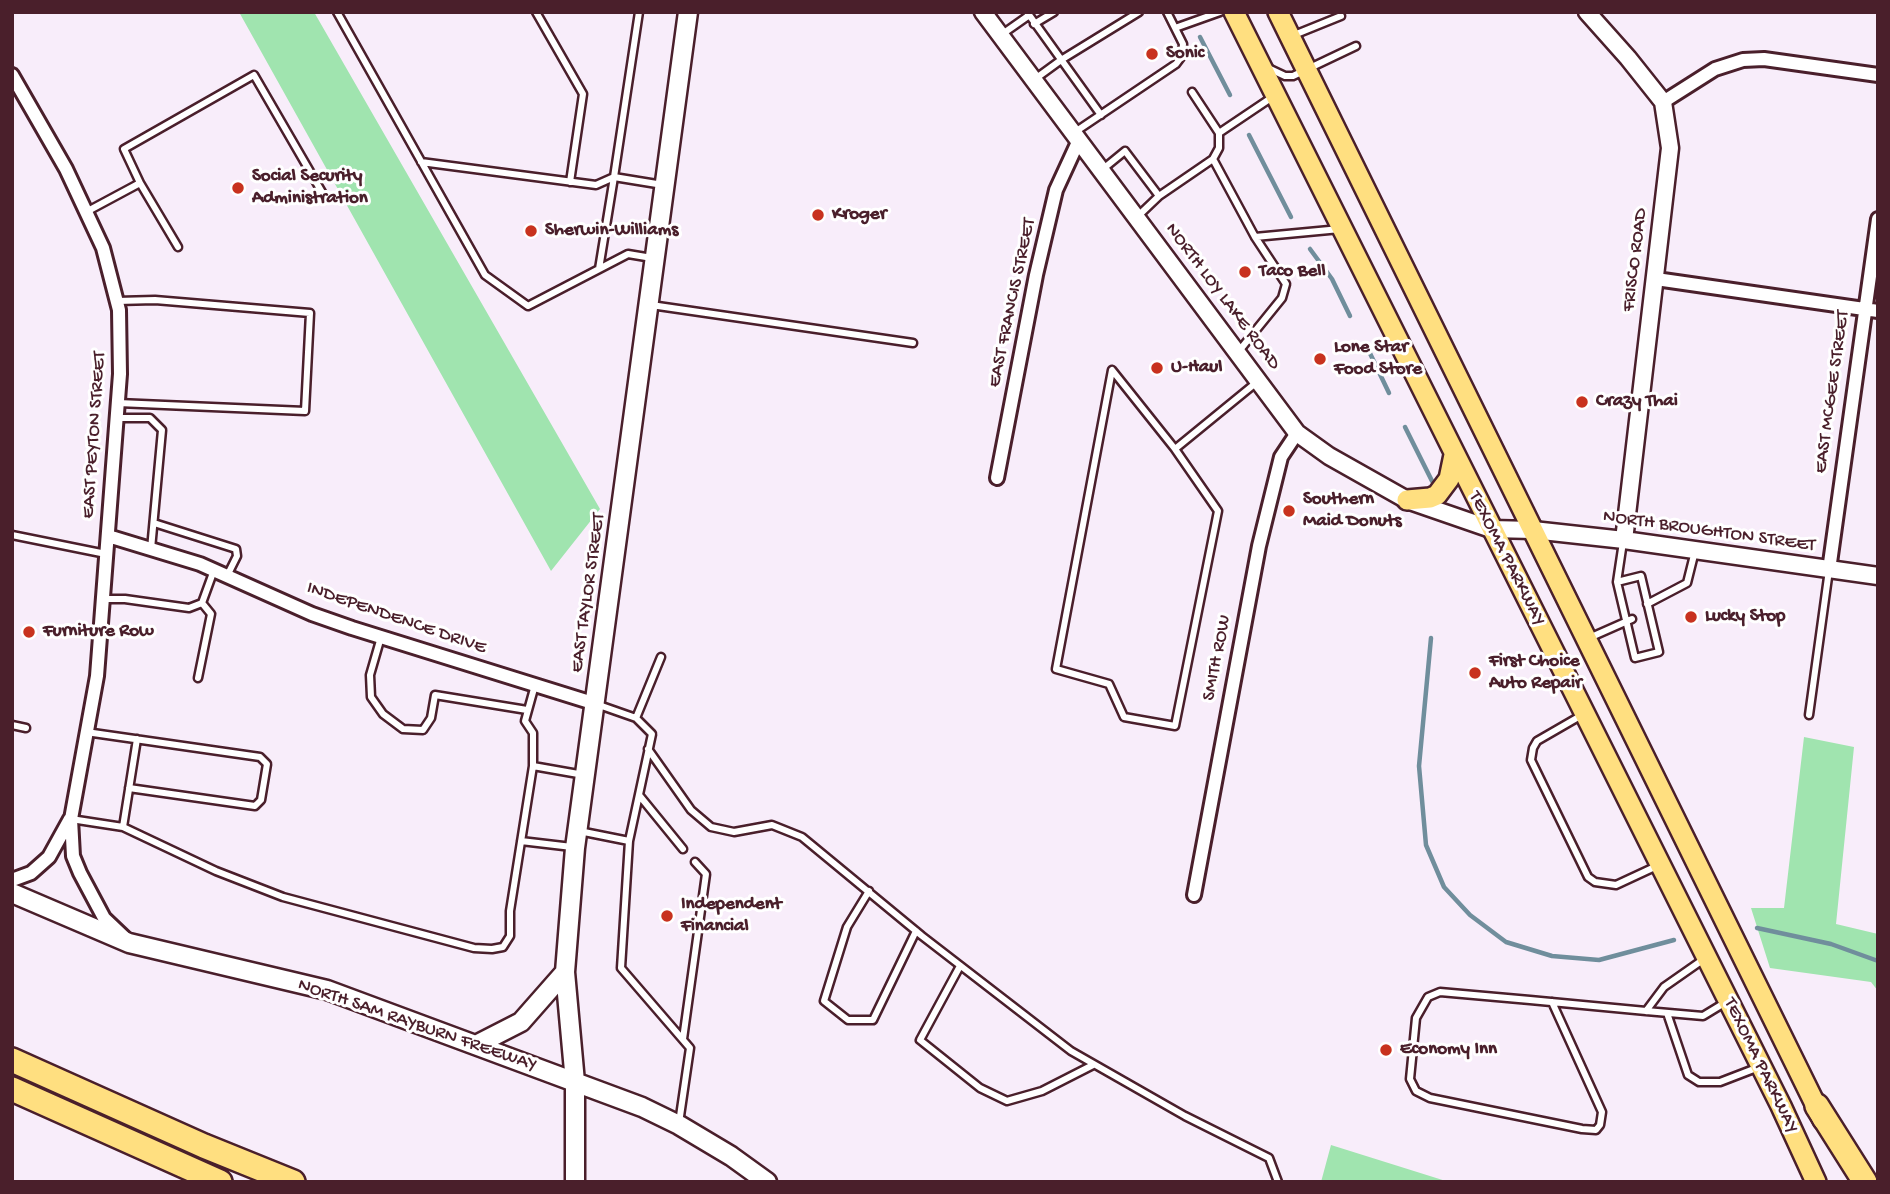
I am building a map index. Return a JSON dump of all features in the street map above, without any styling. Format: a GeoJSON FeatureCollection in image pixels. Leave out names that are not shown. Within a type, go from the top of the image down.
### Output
{"type":"FeatureCollection","features":[{"type":"Feature","properties":{"kind":"highway"},"geometry":{"type":"LineString","coordinates":[[12,1060],[204,1146],[293,1182]]}},
{"type":"Feature","properties":{"kind":"highway"},"geometry":{"type":"LineString","coordinates":[[12,1089],[220,1182]]}},
{"type":"Feature","properties":{"kind":"highway"},"geometry":{"type":"LineString","coordinates":[[1817,1106],[1865,1182]]}},
{"type":"Feature","properties":{"kind":"main road","name":"EAST TAYLOR STREET"},"geometry":{"type":"LineString","coordinates":[[575,1176],[575,1082],[565,972],[576,839],[688,12]]}},
{"type":"Feature","properties":{"kind":"main road","name":"TEXOMA PARKWAY"},"geometry":{"type":"LineString","coordinates":[[1234,12],[1816,1182]]}},
{"type":"Feature","properties":{"kind":"main road","name":"TEXOMA PARKWAY"},"geometry":{"type":"LineString","coordinates":[[1278,12],[1853,1182]]}},
{"type":"Feature","properties":{"kind":"main road"},"geometry":{"type":"LineString","coordinates":[[1407,500],[1437,495],[1449,479],[1454,455]]}},
{"type":"Feature","properties":{"kind":"main road","name":"NORTH SAM RAYBURN FREEWAY"},"geometry":{"type":"LineString","coordinates":[[12,893],[129,943],[327,990],[642,1107],[731,1156],[767,1182]]}},
{"type":"Feature","properties":{"kind":"main road"},"geometry":{"type":"LineString","coordinates":[[476,1045],[521,1022],[565,972]]}},
{"type":"Feature","properties":{"kind":"main road"},"geometry":{"type":"LineString","coordinates":[[1728,1001],[1763,1001]]}},
{"type":"Feature","properties":{"kind":"street","name":"NORTH LOY LAKE ROAD"},"geometry":{"type":"LineString","coordinates":[[983,12],[1297,433],[1329,456],[1407,500],[1491,529]]}},
{"type":"Feature","properties":{"kind":"street","name":"FRISCO ROAD"},"geometry":{"type":"LineString","coordinates":[[1587,12],[1663,102],[1670,148],[1624,540]]}},
{"type":"Feature","properties":{"kind":"street"},"geometry":{"type":"LineString","coordinates":[[1663,102],[1716,69],[1743,60],[1765,59],[1878,75]]}},
{"type":"Feature","properties":{"kind":"street","name":"EAST PEYTON STREET"},"geometry":{"type":"LineString","coordinates":[[12,75],[66,169],[103,248],[119,310],[120,374],[97,676],[71,819],[73,856],[88,892],[104,918],[129,943]]}},
{"type":"Feature","properties":{"kind":"street","name":"EAST FRANCIS STREET"},"geometry":{"type":"LineString","coordinates":[[997,478],[1036,275],[1056,190],[1076,136]]}},
{"type":"Feature","properties":{"kind":"street","name":"EAST MCGEE STREET"},"geometry":{"type":"LineString","coordinates":[[1829,570],[1878,219]]}},
{"type":"Feature","properties":{"kind":"street"},"geometry":{"type":"LineString","coordinates":[[1656,279],[1878,310]]}},
{"type":"Feature","properties":{"kind":"street","name":"SMITH ROW"},"geometry":{"type":"LineString","coordinates":[[1194,895],[1259,546],[1281,457],[1297,433]]}},
{"type":"Feature","properties":{"kind":"street","name":"NORTH BROUGHTON STREET"},"geometry":{"type":"LineString","coordinates":[[1491,529],[1534,530],[1624,540],[1878,576]]}},
{"type":"Feature","properties":{"kind":"street","name":"INDEPENDENCE DRIVE"},"geometry":{"type":"LineString","coordinates":[[108,536],[214,570],[312,614],[596,704]]}},
{"type":"Feature","properties":{"kind":"street","name":"EAST PEYTON STREET"},"geometry":{"type":"LineString","coordinates":[[12,880],[32,873],[49,857],[71,819]]}},
{"type":"Feature","properties":{"kind":"lane"},"geometry":{"type":"LineString","coordinates":[[337,12],[485,275],[528,306],[628,254],[655,259]]}},
{"type":"Feature","properties":{"kind":"lane"},"geometry":{"type":"LineString","coordinates":[[536,12],[583,93],[570,182]]}},
{"type":"Feature","properties":{"kind":"lane"},"geometry":{"type":"LineString","coordinates":[[599,269],[639,12]]}},
{"type":"Feature","properties":{"kind":"lane"},"geometry":{"type":"LineString","coordinates":[[1034,24],[1054,12]]}},
{"type":"Feature","properties":{"kind":"lane"},"geometry":{"type":"LineString","coordinates":[[1034,80],[1060,60],[1139,12]]}},
{"type":"Feature","properties":{"kind":"lane"},"geometry":{"type":"LineString","coordinates":[[1076,136],[1101,115],[1176,64],[1182,56],[1183,44],[1167,12]]}},
{"type":"Feature","properties":{"kind":"lane"},"geometry":{"type":"LineString","coordinates":[[1175,28],[1220,12]]}},
{"type":"Feature","properties":{"kind":"lane"},"geometry":{"type":"LineString","coordinates":[[1001,36],[1028,14],[1101,115]]}},
{"type":"Feature","properties":{"kind":"lane"},"geometry":{"type":"LineString","coordinates":[[1290,37],[1341,16]]}},
{"type":"Feature","properties":{"kind":"lane"},"geometry":{"type":"LineString","coordinates":[[1260,65],[1285,76],[1293,76],[1307,72],[1356,46]]}},
{"type":"Feature","properties":{"kind":"lane"},"geometry":{"type":"LineString","coordinates":[[178,247],[140,183],[124,149],[254,75],[323,194]]}},
{"type":"Feature","properties":{"kind":"lane"},"geometry":{"type":"LineString","coordinates":[[1137,217],[1159,196],[1213,159],[1219,148],[1219,133],[1192,92]]}},
{"type":"Feature","properties":{"kind":"lane"},"geometry":{"type":"LineString","coordinates":[[1219,133],[1276,95]]}},
{"type":"Feature","properties":{"kind":"lane"},"geometry":{"type":"LineString","coordinates":[[1101,170],[1125,151],[1159,196]]}},
{"type":"Feature","properties":{"kind":"lane"},"geometry":{"type":"LineString","coordinates":[[1213,159],[1255,237],[1286,284],[1282,298],[1237,352]]}},
{"type":"Feature","properties":{"kind":"lane"},"geometry":{"type":"LineString","coordinates":[[421,162],[596,185],[614,177],[665,185]]}},
{"type":"Feature","properties":{"kind":"lane"},"geometry":{"type":"LineString","coordinates":[[86,212],[140,183]]}},
{"type":"Feature","properties":{"kind":"lane"},"geometry":{"type":"LineString","coordinates":[[1255,237],[1342,229]]}},
{"type":"Feature","properties":{"kind":"lane"},"geometry":{"type":"LineString","coordinates":[[117,301],[155,300],[310,313],[304,411],[118,403]]}},
{"type":"Feature","properties":{"kind":"lane"},"geometry":{"type":"LineString","coordinates":[[649,305],[913,343]]}},
{"type":"Feature","properties":{"kind":"lane"},"geometry":{"type":"LineString","coordinates":[[1112,370],[1175,449],[1218,512],[1175,726],[1124,717],[1109,684],[1056,669],[1112,370]]}},
{"type":"Feature","properties":{"kind":"lane"},"geometry":{"type":"LineString","coordinates":[[1175,449],[1258,381]]}},
{"type":"Feature","properties":{"kind":"lane"},"geometry":{"type":"LineString","coordinates":[[117,418],[150,418],[162,430],[151,549]]}},
{"type":"Feature","properties":{"kind":"lane"},"geometry":{"type":"LineString","coordinates":[[154,523],[236,550],[237,556],[228,576]]}},
{"type":"Feature","properties":{"kind":"lane"},"geometry":{"type":"LineString","coordinates":[[12,535],[106,554]]}},
{"type":"Feature","properties":{"kind":"lane"},"geometry":{"type":"LineString","coordinates":[[1616,582],[1641,576],[1652,632],[1659,652],[1635,658],[1624,599],[1616,582],[1624,540]]}},
{"type":"Feature","properties":{"kind":"lane"},"geometry":{"type":"LineString","coordinates":[[1647,604],[1687,583],[1695,550]]}},
{"type":"Feature","properties":{"kind":"lane"},"geometry":{"type":"LineString","coordinates":[[103,599],[125,599],[189,608],[202,603],[214,570]]}},
{"type":"Feature","properties":{"kind":"lane"},"geometry":{"type":"LineString","coordinates":[[1810,715],[1829,570]]}},
{"type":"Feature","properties":{"kind":"lane"},"geometry":{"type":"LineString","coordinates":[[198,678],[211,614],[202,603]]}},
{"type":"Feature","properties":{"kind":"lane"},"geometry":{"type":"LineString","coordinates":[[1587,639],[1629,620]]}},
{"type":"Feature","properties":{"kind":"lane"},"geometry":{"type":"LineString","coordinates":[[381,637],[370,675],[371,697],[383,714],[403,729],[423,730],[431,718],[435,695],[527,710]]}},
{"type":"Feature","properties":{"kind":"lane"},"geometry":{"type":"LineString","coordinates":[[636,718],[661,657]]}},
{"type":"Feature","properties":{"kind":"lane"},"geometry":{"type":"LineString","coordinates":[[71,819],[123,827],[215,871],[283,897],[474,948],[503,947],[510,936],[510,911],[533,766],[534,733],[525,721],[535,685]]}},
{"type":"Feature","properties":{"kind":"lane"},"geometry":{"type":"LineString","coordinates":[[596,704],[636,718],[652,734],[629,841],[621,968],[690,1048],[679,1125]]}},
{"type":"Feature","properties":{"kind":"lane"},"geometry":{"type":"LineString","coordinates":[[1584,715],[1537,741],[1531,760],[1588,877],[1595,882],[1616,885],[1660,865]]}},
{"type":"Feature","properties":{"kind":"lane"},"geometry":{"type":"LineString","coordinates":[[12,725],[26,728]]}},
{"type":"Feature","properties":{"kind":"lane"},"geometry":{"type":"LineString","coordinates":[[86,732],[260,757],[267,764],[261,800],[255,806],[129,788]]}},
{"type":"Feature","properties":{"kind":"lane"},"geometry":{"type":"LineString","coordinates":[[123,827],[137,739]]}},
{"type":"Feature","properties":{"kind":"lane"},"geometry":{"type":"LineString","coordinates":[[648,749],[691,810],[711,827],[734,832],[772,824],[802,836],[916,932],[1071,1051],[1185,1116],[1269,1158],[1278,1182]]}},
{"type":"Feature","properties":{"kind":"lane"},"geometry":{"type":"LineString","coordinates":[[533,766],[586,775]]}},
{"type":"Feature","properties":{"kind":"lane"},"geometry":{"type":"LineString","coordinates":[[639,795],[683,849]]}},
{"type":"Feature","properties":{"kind":"lane"},"geometry":{"type":"LineString","coordinates":[[522,841],[629,841]]}},
{"type":"Feature","properties":{"kind":"lane"},"geometry":{"type":"LineString","coordinates":[[683,1039],[706,874],[695,862]]}},
{"type":"Feature","properties":{"kind":"lane"},"geometry":{"type":"LineString","coordinates":[[869,891],[847,927],[824,1001],[848,1020],[873,1020],[916,932]]}},
{"type":"Feature","properties":{"kind":"lane"},"geometry":{"type":"LineString","coordinates":[[1646,1011],[1664,987],[1706,958]]}},
{"type":"Feature","properties":{"kind":"lane"},"geometry":{"type":"LineString","coordinates":[[960,966],[920,1040],[980,1088],[1007,1101],[1042,1091],[1093,1065]]}},
{"type":"Feature","properties":{"kind":"lane"},"geometry":{"type":"LineString","coordinates":[[1552,1002],[1602,1112],[1600,1125],[1596,1130],[1430,1098],[1416,1091],[1410,1079],[1416,1018],[1428,997],[1440,992],[1552,1002],[1667,1013],[1703,1016],[1728,1001]]}},
{"type":"Feature","properties":{"kind":"lane"},"geometry":{"type":"LineString","coordinates":[[1667,1013],[1688,1075],[1699,1082],[1720,1082],[1760,1066]]}},
{"type":"Feature","properties":{"kind":"green space"},"geometry":{"type":"Polygon","coordinates":[[[239,12],[314,12],[600,509],[551,571],[239,12]]]}},
{"type":"Feature","properties":{"kind":"green space"},"geometry":{"type":"Polygon","coordinates":[[[1804,737],[1854,747],[1836,924],[1878,934],[1878,991],[1871,982],[1770,968],[1751,908],[1784,908],[1804,737]]]}},
{"type":"Feature","properties":{"kind":"green space"},"geometry":{"type":"Polygon","coordinates":[[[1331,1145],[1449,1182],[1321,1182],[1331,1145]]]}},
{"type":"Feature","properties":{"kind":"waterway"},"geometry":{"type":"LineString","coordinates":[[1200,37],[1230,95]]}},
{"type":"Feature","properties":{"kind":"waterway"},"geometry":{"type":"LineString","coordinates":[[1249,135],[1291,217]]}},
{"type":"Feature","properties":{"kind":"waterway"},"geometry":{"type":"LineString","coordinates":[[1310,249],[1332,279],[1350,316]]}},
{"type":"Feature","properties":{"kind":"waterway"},"geometry":{"type":"LineString","coordinates":[[1366,345],[1389,393]]}},
{"type":"Feature","properties":{"kind":"waterway"},"geometry":{"type":"LineString","coordinates":[[1405,427],[1432,481]]}},
{"type":"Feature","properties":{"kind":"waterway"},"geometry":{"type":"LineString","coordinates":[[1431,638],[1419,766],[1426,845],[1444,887],[1470,915],[1506,942],[1552,956],[1599,960],[1674,940]]}},
{"type":"Feature","properties":{"kind":"waterway"},"geometry":{"type":"LineString","coordinates":[[1757,928],[1831,944],[1878,961]]}},
{"type":"Feature","properties":{"kind":"place","name":"Sonic"},"geometry":{"type":"Point","coordinates":[1152,54]}},
{"type":"Feature","properties":{"kind":"place","name":"Social Security Administration"},"geometry":{"type":"Point","coordinates":[238,188]}},
{"type":"Feature","properties":{"kind":"place","name":"Kroger"},"geometry":{"type":"Point","coordinates":[818,215]}},
{"type":"Feature","properties":{"kind":"place","name":"Sherwin-Williams"},"geometry":{"type":"Point","coordinates":[531,231]}},
{"type":"Feature","properties":{"kind":"place","name":"Taco Bell"},"geometry":{"type":"Point","coordinates":[1245,272]}},
{"type":"Feature","properties":{"kind":"place","name":"Lone Star Food Store"},"geometry":{"type":"Point","coordinates":[1320,359]}},
{"type":"Feature","properties":{"kind":"place","name":"U-Haul"},"geometry":{"type":"Point","coordinates":[1157,368]}},
{"type":"Feature","properties":{"kind":"place","name":"Crazy Thai"},"geometry":{"type":"Point","coordinates":[1582,402]}},
{"type":"Feature","properties":{"kind":"place","name":"Southern Maid Donuts"},"geometry":{"type":"Point","coordinates":[1289,511]}},
{"type":"Feature","properties":{"kind":"place","name":"Lucky Stop"},"geometry":{"type":"Point","coordinates":[1691,617]}},
{"type":"Feature","properties":{"kind":"place","name":"Furniture Row"},"geometry":{"type":"Point","coordinates":[29,632]}},
{"type":"Feature","properties":{"kind":"place","name":"First Choice Auto Repair"},"geometry":{"type":"Point","coordinates":[1475,673]}},
{"type":"Feature","properties":{"kind":"place","name":"Independent Financial"},"geometry":{"type":"Point","coordinates":[667,916]}},
{"type":"Feature","properties":{"kind":"place","name":"Economy Inn"},"geometry":{"type":"Point","coordinates":[1386,1050]}}]}
